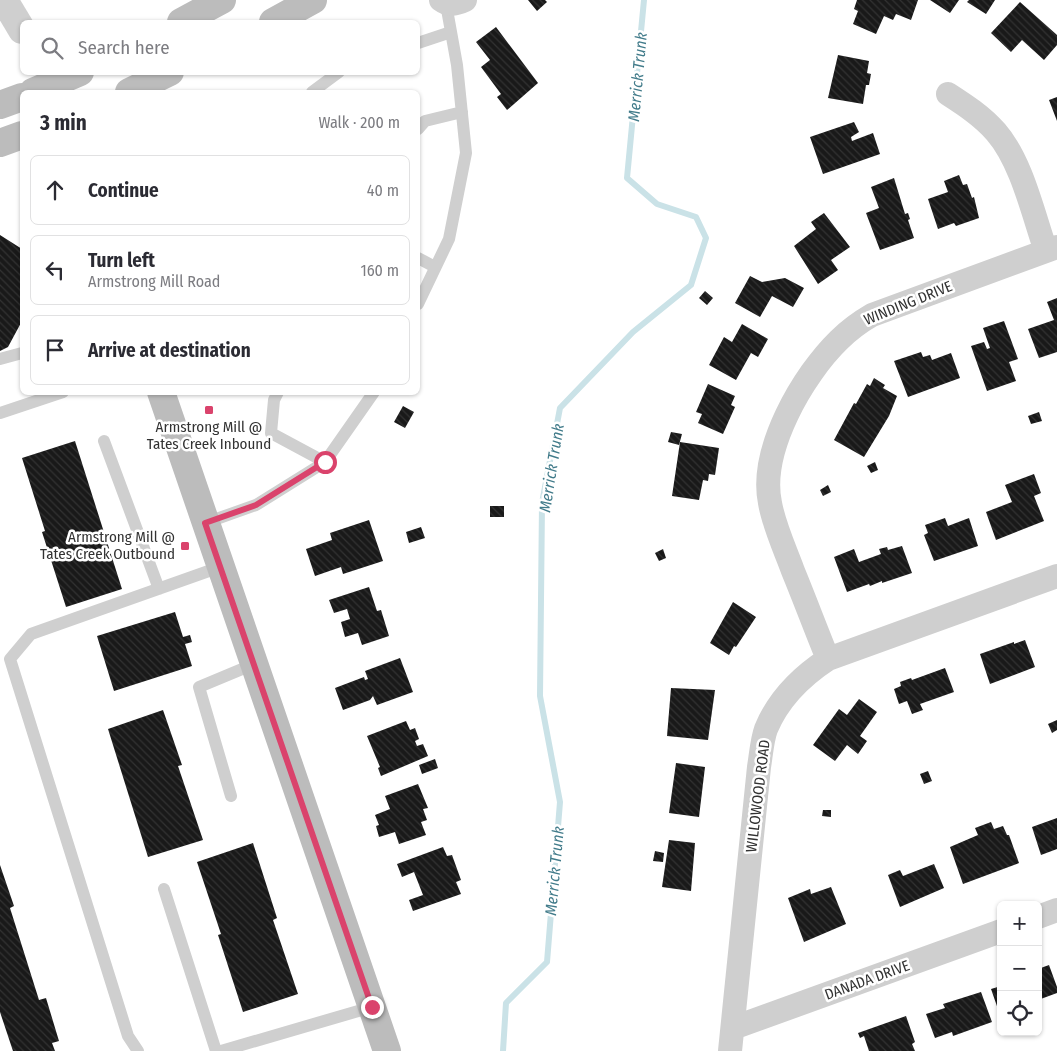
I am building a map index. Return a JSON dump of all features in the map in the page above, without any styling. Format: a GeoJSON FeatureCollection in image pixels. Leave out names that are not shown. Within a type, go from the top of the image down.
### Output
{"type":"FeatureCollection","features":[{"type":"Feature","properties":{"kind":"main road"},"geometry":{"type":"LineString","coordinates":[[184,20],[222,0]]}},
{"type":"Feature","properties":{"kind":"main road"},"geometry":{"type":"LineString","coordinates":[[277,20],[313,0]]}},
{"type":"Feature","properties":{"kind":"main road"},"geometry":{"type":"LineString","coordinates":[[47,86],[73,75]]}},
{"type":"Feature","properties":{"kind":"main road"},"geometry":{"type":"LineString","coordinates":[[133,90],[164,75]]}},
{"type":"Feature","properties":{"kind":"main road"},"geometry":{"type":"LineString","coordinates":[[0,105],[20,98]]}},
{"type":"Feature","properties":{"kind":"main road"},"geometry":{"type":"LineString","coordinates":[[0,143],[20,136]]}},
{"type":"Feature","properties":{"kind":"main road"},"geometry":{"type":"LineString","coordinates":[[162,395],[387,1051]]}},
{"type":"Feature","properties":{"kind":"street"},"geometry":{"type":"LineString","coordinates":[[4,0],[20,27]]}},
{"type":"Feature","properties":{"kind":"street"},"geometry":{"type":"LineString","coordinates":[[948,94],[972,109],[996,132],[1014,159],[1052,249]]}},
{"type":"Feature","properties":{"kind":"street","name":"WINDING DRIVE"},"geometry":{"type":"LineString","coordinates":[[828,659],[783,544],[769,502],[769,471],[777,439],[787,415],[828,351],[860,322],[872,315],[1052,249]]}},
{"type":"Feature","properties":{"kind":"street","name":"WILLOWOOD ROAD"},"geometry":{"type":"LineString","coordinates":[[731,1040],[759,767],[766,730],[779,706],[810,670],[828,659],[1057,576]]}},
{"type":"Feature","properties":{"kind":"street"},"geometry":{"type":"LineString","coordinates":[[1042,916],[1057,910]]}},
{"type":"Feature","properties":{"kind":"street","name":"DANADA DRIVE"},"geometry":{"type":"LineString","coordinates":[[731,1040],[997,933]]}},
{"type":"Feature","properties":{"kind":"lane"},"geometry":{"type":"LineString","coordinates":[[420,300],[449,239],[466,153],[451,32],[451,1]]}},
{"type":"Feature","properties":{"kind":"lane"},"geometry":{"type":"LineString","coordinates":[[420,42],[451,32]]}},
{"type":"Feature","properties":{"kind":"lane"},"geometry":{"type":"LineString","coordinates":[[315,90],[335,75]]}},
{"type":"Feature","properties":{"kind":"lane"},"geometry":{"type":"LineString","coordinates":[[420,127],[425,121],[462,112]]}},
{"type":"Feature","properties":{"kind":"lane"},"geometry":{"type":"LineString","coordinates":[[420,259],[435,267]]}},
{"type":"Feature","properties":{"kind":"lane"},"geometry":{"type":"LineString","coordinates":[[0,359],[20,353]]}},
{"type":"Feature","properties":{"kind":"lane"},"geometry":{"type":"LineString","coordinates":[[0,413],[54,395]]}},
{"type":"Feature","properties":{"kind":"lane"},"geometry":{"type":"LineString","coordinates":[[276,395],[274,400],[271,433],[325,462]]}},
{"type":"Feature","properties":{"kind":"lane"},"geometry":{"type":"LineString","coordinates":[[205,523],[256,505],[325,462],[372,395]]}},
{"type":"Feature","properties":{"kind":"lane"},"geometry":{"type":"LineString","coordinates":[[104,441],[158,589]]}},
{"type":"Feature","properties":{"kind":"lane"},"geometry":{"type":"LineString","coordinates":[[138,1051],[128,1036],[10,659],[32,634],[220,567]]}},
{"type":"Feature","properties":{"kind":"lane"},"geometry":{"type":"LineString","coordinates":[[231,796],[199,687],[254,664]]}},
{"type":"Feature","properties":{"kind":"lane"},"geometry":{"type":"LineString","coordinates":[[164,889],[216,1051]]}},
{"type":"Feature","properties":{"kind":"lane"},"geometry":{"type":"LineString","coordinates":[[221,1051],[372,1007]]}},
{"type":"Feature","properties":{"kind":"building"},"geometry":{"type":"Polygon","coordinates":[[[528,0],[545,0],[547,2],[537,11],[528,0]]]}},
{"type":"Feature","properties":{"kind":"building"},"geometry":{"type":"Polygon","coordinates":[[[857,0],[918,0],[911,20],[896,14],[893,20],[884,16],[876,34],[853,24],[858,11],[854,9],[857,0]]]}},
{"type":"Feature","properties":{"kind":"building"},"geometry":{"type":"Polygon","coordinates":[[[930,0],[959,0],[950,13],[930,0]]]}},
{"type":"Feature","properties":{"kind":"building"},"geometry":{"type":"Polygon","coordinates":[[[969,0],[995,0],[986,14],[967,2],[969,0]]]}},
{"type":"Feature","properties":{"kind":"building"},"geometry":{"type":"Polygon","coordinates":[[[1020,2],[1057,35],[1057,45],[1044,60],[1022,40],[1011,52],[991,33],[1020,2]]]}},
{"type":"Feature","properties":{"kind":"building"},"geometry":{"type":"Polygon","coordinates":[[[496,27],[538,83],[507,110],[497,97],[501,94],[481,67],[490,60],[476,42],[496,27]]]}},
{"type":"Feature","properties":{"kind":"building"},"geometry":{"type":"Polygon","coordinates":[[[838,55],[869,61],[867,73],[871,74],[869,85],[866,85],[863,104],[828,98],[838,55]]]}},
{"type":"Feature","properties":{"kind":"building"},"geometry":{"type":"Polygon","coordinates":[[[1057,97],[1057,121],[1049,100],[1057,97]]]}},
{"type":"Feature","properties":{"kind":"building"},"geometry":{"type":"Polygon","coordinates":[[[854,122],[859,132],[851,137],[852,141],[873,133],[880,154],[823,174],[810,137],[854,122]]]}},
{"type":"Feature","properties":{"kind":"building"},"geometry":{"type":"Polygon","coordinates":[[[959,175],[963,185],[967,184],[972,198],[974,197],[979,218],[956,226],[954,223],[938,229],[928,199],[948,192],[944,181],[959,175]]]}},
{"type":"Feature","properties":{"kind":"building"},"geometry":{"type":"Polygon","coordinates":[[[894,178],[905,214],[908,213],[910,219],[908,220],[914,238],[880,250],[866,213],[879,208],[871,187],[894,178]]]}},
{"type":"Feature","properties":{"kind":"building"},"geometry":{"type":"Polygon","coordinates":[[[824,213],[850,247],[831,260],[838,270],[818,284],[794,246],[816,229],[811,222],[824,213]]]}},
{"type":"Feature","properties":{"kind":"building"},"geometry":{"type":"Polygon","coordinates":[[[0,235],[20,248],[20,325],[8,347],[0,351],[0,235]]]}},
{"type":"Feature","properties":{"kind":"building"},"geometry":{"type":"Polygon","coordinates":[[[750,276],[762,282],[785,278],[804,288],[793,307],[772,296],[760,317],[735,303],[750,276]]]}},
{"type":"Feature","properties":{"kind":"building"},"geometry":{"type":"Polygon","coordinates":[[[705,291],[713,298],[707,305],[699,298],[705,291]]]}},
{"type":"Feature","properties":{"kind":"building"},"geometry":{"type":"Polygon","coordinates":[[[1057,298],[1057,352],[1039,358],[1028,329],[1054,320],[1047,302],[1057,298]]]}},
{"type":"Feature","properties":{"kind":"building"},"geometry":{"type":"Polygon","coordinates":[[[1004,321],[1018,359],[1009,362],[1016,381],[987,391],[971,346],[984,342],[987,349],[990,348],[983,328],[1004,321]]]}},
{"type":"Feature","properties":{"kind":"building"},"geometry":{"type":"Polygon","coordinates":[[[742,324],[768,339],[758,357],[751,353],[736,380],[709,365],[724,337],[732,342],[742,324]]]}},
{"type":"Feature","properties":{"kind":"building"},"geometry":{"type":"Polygon","coordinates":[[[921,352],[923,357],[930,355],[932,360],[951,353],[960,378],[908,397],[894,361],[921,352]]]}},
{"type":"Feature","properties":{"kind":"building"},"geometry":{"type":"Polygon","coordinates":[[[874,378],[885,385],[883,388],[897,396],[889,416],[864,457],[834,440],[854,403],[856,404],[867,384],[870,386],[874,378]]]}},
{"type":"Feature","properties":{"kind":"building"},"geometry":{"type":"Polygon","coordinates":[[[708,384],[735,396],[731,405],[735,407],[723,434],[698,423],[702,414],[696,412],[708,384]]]}},
{"type":"Feature","properties":{"kind":"building"},"geometry":{"type":"Polygon","coordinates":[[[403,406],[414,412],[405,428],[394,422],[403,406]]]}},
{"type":"Feature","properties":{"kind":"building"},"geometry":{"type":"Polygon","coordinates":[[[1039,412],[1042,421],[1031,424],[1028,416],[1039,412]]]}},
{"type":"Feature","properties":{"kind":"building"},"geometry":{"type":"Polygon","coordinates":[[[671,432],[682,434],[679,445],[668,442],[671,432]]]}},
{"type":"Feature","properties":{"kind":"building"},"geometry":{"type":"Polygon","coordinates":[[[75,441],[122,589],[66,607],[42,532],[45,531],[22,458],[75,441]]]}},
{"type":"Feature","properties":{"kind":"building"},"geometry":{"type":"Polygon","coordinates":[[[680,442],[719,448],[715,475],[709,474],[708,481],[703,480],[699,500],[672,496],[680,442]]]}},
{"type":"Feature","properties":{"kind":"building"},"geometry":{"type":"Polygon","coordinates":[[[875,462],[878,470],[871,473],[867,466],[875,462]]]}},
{"type":"Feature","properties":{"kind":"building"},"geometry":{"type":"Polygon","coordinates":[[[1034,474],[1041,493],[1034,496],[1044,521],[996,540],[986,512],[1012,502],[1005,485],[1034,474]]]}},
{"type":"Feature","properties":{"kind":"building"},"geometry":{"type":"Polygon","coordinates":[[[828,485],[831,492],[823,496],[820,490],[828,485]]]}},
{"type":"Feature","properties":{"kind":"building"},"geometry":{"type":"Polygon","coordinates":[[[490,506],[504,506],[504,517],[490,517],[490,506]]]}},
{"type":"Feature","properties":{"kind":"building"},"geometry":{"type":"Polygon","coordinates":[[[945,518],[948,526],[969,518],[978,546],[934,561],[924,535],[928,533],[925,525],[945,518]]]}},
{"type":"Feature","properties":{"kind":"building"},"geometry":{"type":"Polygon","coordinates":[[[369,520],[383,561],[343,574],[341,567],[315,576],[306,549],[332,540],[330,533],[369,520]]]}},
{"type":"Feature","properties":{"kind":"building"},"geometry":{"type":"Polygon","coordinates":[[[421,527],[425,538],[409,543],[406,532],[421,527]]]}},
{"type":"Feature","properties":{"kind":"building"},"geometry":{"type":"Polygon","coordinates":[[[902,546],[912,573],[882,583],[882,581],[870,586],[869,584],[847,592],[834,557],[854,549],[859,562],[881,554],[879,549],[887,547],[888,550],[902,546]]]}},
{"type":"Feature","properties":{"kind":"building"},"geometry":{"type":"Polygon","coordinates":[[[663,549],[666,558],[659,561],[655,553],[663,549]]]}},
{"type":"Feature","properties":{"kind":"building"},"geometry":{"type":"Polygon","coordinates":[[[369,587],[377,611],[381,610],[389,636],[362,645],[358,633],[345,637],[341,622],[350,619],[347,609],[334,613],[329,600],[369,587]]]}},
{"type":"Feature","properties":{"kind":"building"},"geometry":{"type":"Polygon","coordinates":[[[733,602],[756,617],[729,655],[710,643],[733,602]]]}},
{"type":"Feature","properties":{"kind":"building"},"geometry":{"type":"Polygon","coordinates":[[[175,612],[183,637],[190,635],[192,642],[185,644],[192,666],[114,691],[97,636],[175,612]]]}},
{"type":"Feature","properties":{"kind":"building"},"geometry":{"type":"Polygon","coordinates":[[[1025,640],[1035,667],[990,684],[980,654],[1025,640]]]}},
{"type":"Feature","properties":{"kind":"building"},"geometry":{"type":"Polygon","coordinates":[[[400,658],[413,692],[377,705],[373,696],[370,700],[343,710],[335,688],[364,677],[365,680],[368,679],[365,671],[400,658]]]}},
{"type":"Feature","properties":{"kind":"building"},"geometry":{"type":"Polygon","coordinates":[[[945,668],[954,692],[920,704],[923,710],[912,714],[907,701],[899,704],[894,689],[901,686],[900,682],[911,678],[912,680],[945,668]]]}},
{"type":"Feature","properties":{"kind":"building"},"geometry":{"type":"Polygon","coordinates":[[[671,688],[715,690],[708,740],[667,736],[671,688]]]}},
{"type":"Feature","properties":{"kind":"building"},"geometry":{"type":"Polygon","coordinates":[[[859,699],[877,712],[860,736],[867,741],[858,754],[847,745],[835,761],[813,745],[839,709],[847,715],[859,699]]]}},
{"type":"Feature","properties":{"kind":"building"},"geometry":{"type":"Polygon","coordinates":[[[163,710],[182,765],[178,766],[203,840],[148,857],[108,729],[163,710]]]}},
{"type":"Feature","properties":{"kind":"building"},"geometry":{"type":"Polygon","coordinates":[[[1057,720],[1057,730],[1052,733],[1048,724],[1057,720]]]}},
{"type":"Feature","properties":{"kind":"building"},"geometry":{"type":"Polygon","coordinates":[[[406,721],[410,730],[415,728],[419,739],[415,741],[417,746],[423,744],[428,756],[381,776],[378,768],[380,767],[367,736],[406,721]]]}},
{"type":"Feature","properties":{"kind":"building"},"geometry":{"type":"Polygon","coordinates":[[[435,759],[438,768],[422,774],[419,765],[435,759]]]}},
{"type":"Feature","properties":{"kind":"building"},"geometry":{"type":"Polygon","coordinates":[[[676,763],[705,767],[699,817],[669,813],[676,763]]]}},
{"type":"Feature","properties":{"kind":"building"},"geometry":{"type":"Polygon","coordinates":[[[928,771],[932,781],[924,784],[920,774],[928,771]]]}},
{"type":"Feature","properties":{"kind":"building"},"geometry":{"type":"Polygon","coordinates":[[[418,784],[428,808],[423,809],[427,820],[421,822],[426,835],[399,844],[395,832],[379,837],[376,826],[379,825],[375,815],[390,809],[385,796],[418,784]]]}},
{"type":"Feature","properties":{"kind":"building"},"geometry":{"type":"Polygon","coordinates":[[[823,810],[831,810],[831,817],[822,816],[823,810]]]}},
{"type":"Feature","properties":{"kind":"building"},"geometry":{"type":"Polygon","coordinates":[[[1057,818],[1057,849],[1041,855],[1032,827],[1057,818]]]}},
{"type":"Feature","properties":{"kind":"building"},"geometry":{"type":"Polygon","coordinates":[[[991,822],[994,829],[1003,826],[1007,835],[1009,835],[1019,863],[963,884],[950,847],[978,835],[975,828],[991,822]]]}},
{"type":"Feature","properties":{"kind":"building"},"geometry":{"type":"Polygon","coordinates":[[[669,840],[695,843],[691,891],[662,887],[669,840]]]}},
{"type":"Feature","properties":{"kind":"building"},"geometry":{"type":"Polygon","coordinates":[[[253,843],[277,918],[273,920],[298,994],[243,1012],[218,935],[221,934],[197,862],[253,843]]]}},
{"type":"Feature","properties":{"kind":"building"},"geometry":{"type":"Polygon","coordinates":[[[443,847],[447,856],[452,855],[461,880],[456,882],[461,894],[413,911],[409,900],[423,895],[414,872],[402,877],[397,864],[443,847]]]}},
{"type":"Feature","properties":{"kind":"building"},"geometry":{"type":"Polygon","coordinates":[[[655,851],[664,853],[663,862],[653,861],[655,851]]]}},
{"type":"Feature","properties":{"kind":"building"},"geometry":{"type":"Polygon","coordinates":[[[934,864],[944,888],[900,907],[888,875],[900,870],[903,876],[934,864]]]}},
{"type":"Feature","properties":{"kind":"building"},"geometry":{"type":"Polygon","coordinates":[[[0,865],[14,906],[10,908],[39,1000],[46,998],[59,1041],[52,1043],[55,1051],[13,1051],[0,1012],[0,865]]]}},
{"type":"Feature","properties":{"kind":"building"},"geometry":{"type":"Polygon","coordinates":[[[831,887],[846,924],[804,942],[788,898],[810,889],[811,894],[831,887]]]}},
{"type":"Feature","properties":{"kind":"building"},"geometry":{"type":"Polygon","coordinates":[[[1049,965],[1057,987],[1057,993],[1042,999],[1042,991],[1042,968],[1049,965]]]}},
{"type":"Feature","properties":{"kind":"building"},"geometry":{"type":"Polygon","coordinates":[[[997,987],[997,1006],[991,989],[997,987]]]}},
{"type":"Feature","properties":{"kind":"building"},"geometry":{"type":"Polygon","coordinates":[[[981,992],[992,1022],[953,1036],[952,1032],[935,1038],[926,1014],[945,1008],[943,1004],[981,992]]]}},
{"type":"Feature","properties":{"kind":"building"},"geometry":{"type":"Polygon","coordinates":[[[906,1016],[915,1042],[912,1044],[915,1051],[869,1051],[864,1036],[860,1038],[858,1033],[906,1016]]]}},
{"type":"Feature","properties":{"kind":"waterway","name":"Merrick Trunk"},"geometry":{"type":"LineString","coordinates":[[503,1051],[506,1003],[547,962],[560,802],[540,696],[542,503],[560,408],[633,332],[691,285],[706,238],[696,217],[657,204],[627,178],[644,0]]}},
{"type":"Feature","properties":{"kind":"place","name":"Armstrong Mill @ Tates Creek Inbound"},"geometry":{"type":"Point","coordinates":[209,410]}},
{"type":"Feature","properties":{"kind":"place","name":"Armstrong Mill @ Tates Creek Outbound"},"geometry":{"type":"Point","coordinates":[185,546]}},
{"type":"Feature","properties":{"kind":"route"},"geometry":{"type":"LineString","coordinates":[[325,462],[256,505],[205,523],[372,1007]]}}]}
